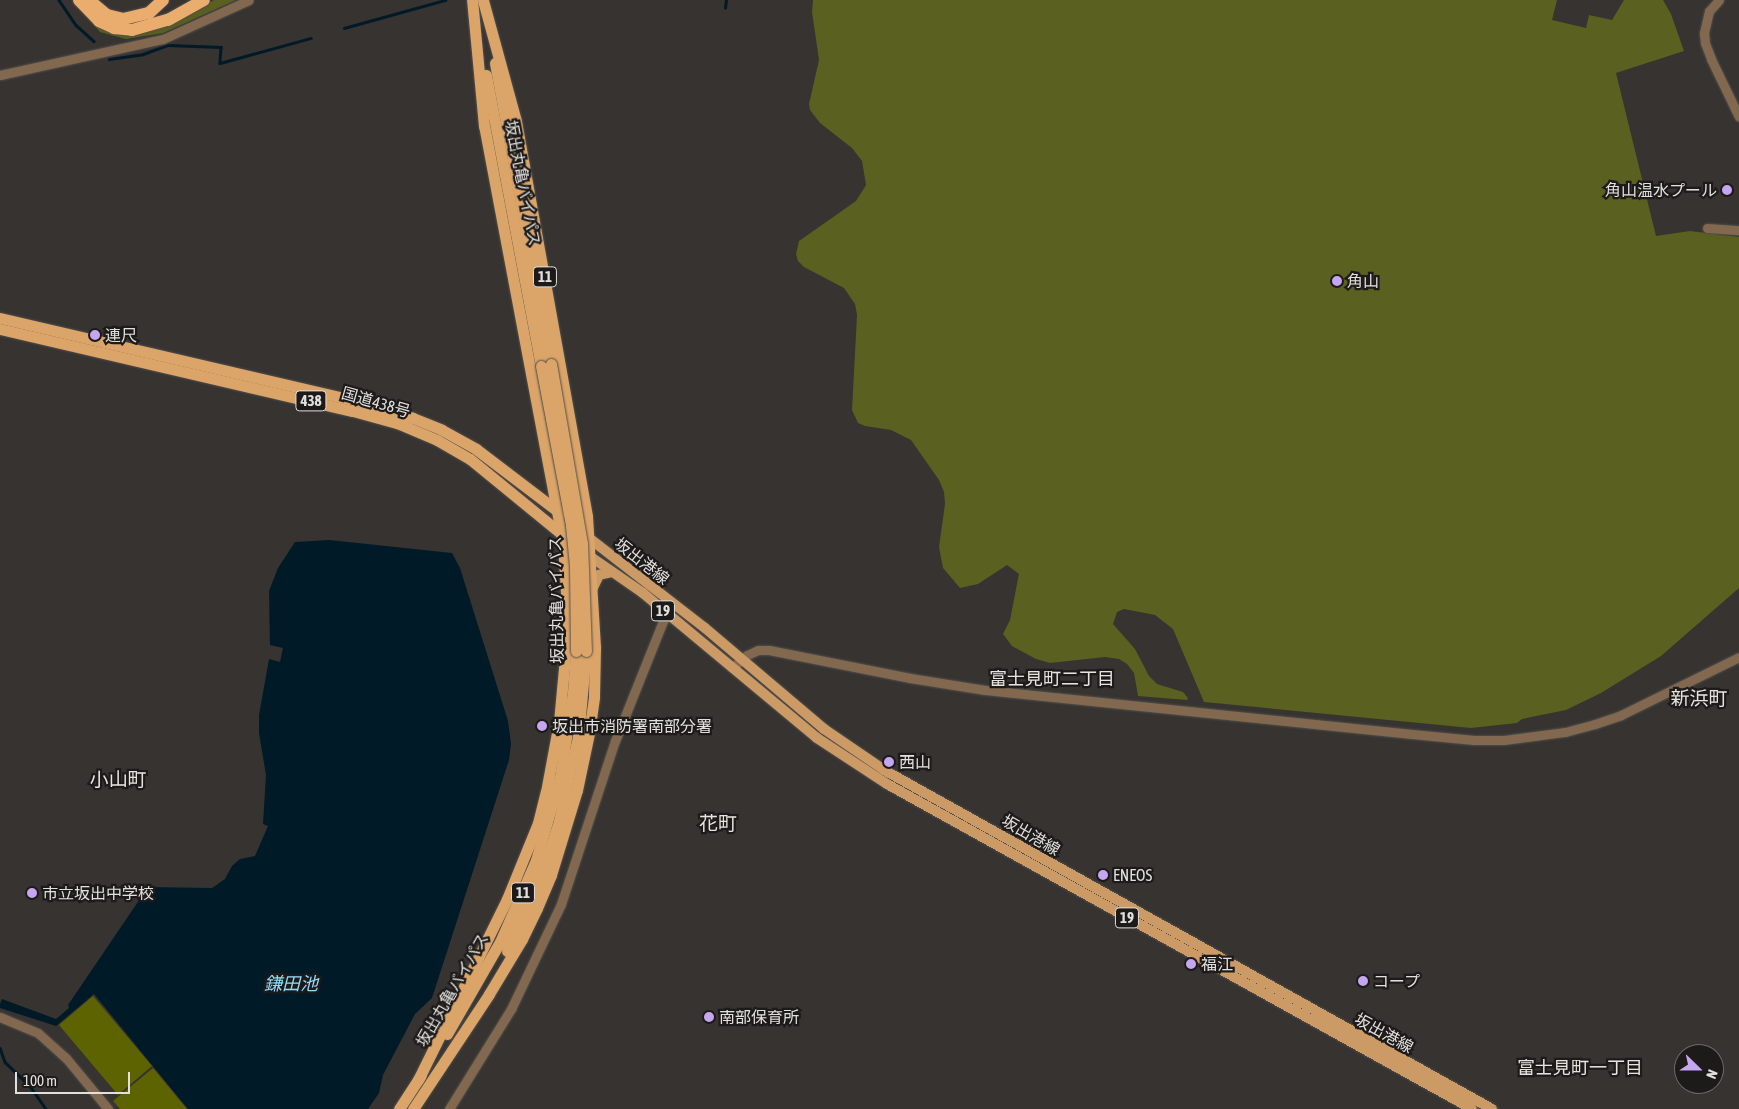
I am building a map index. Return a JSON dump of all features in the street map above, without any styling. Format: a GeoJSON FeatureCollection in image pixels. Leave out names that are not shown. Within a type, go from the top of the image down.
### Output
{"type":"FeatureCollection","features":[{"type":"Feature","properties":{"kind":"highway"},"geometry":{"type":"LineString","coordinates":[[79,0],[99,22],[114,28],[132,30],[150,27],[168,20],[204,0]]}},
{"type":"Feature","properties":{"kind":"highway"},"geometry":{"type":"LineString","coordinates":[[89,0],[107,15],[123,19],[149,13],[163,0]]}},
{"type":"Feature","properties":{"kind":"highway","name":"坂出丸亀バイパス"},"geometry":{"type":"LineString","coordinates":[[472,0],[546,365]]}},
{"type":"Feature","properties":{"kind":"highway","name":"11"},"geometry":{"type":"LineString","coordinates":[[472,0],[484,126],[561,534]]}},
{"type":"Feature","properties":{"kind":"highway","name":"坂出丸亀バイパス"},"geometry":{"type":"LineString","coordinates":[[413,1109],[509,947],[545,865],[559,821],[578,737],[581,651],[571,525],[546,365],[483,0]]}},
{"type":"Feature","properties":{"kind":"highway","name":"11"},"geometry":{"type":"LineString","coordinates":[[483,0],[516,120],[587,516],[591,557]]}},
{"type":"Feature","properties":{"kind":"highway","name":"国道438号"},"geometry":{"type":"LineString","coordinates":[[0,318],[390,410],[456,437],[476,449],[558,512],[588,538]]}},
{"type":"Feature","properties":{"kind":"highway","name":"国道438号"},"geometry":{"type":"LineString","coordinates":[[0,329],[353,411],[397,424],[437,440],[470,459],[591,557]]}},
{"type":"Feature","properties":{"kind":"highway"},"geometry":{"type":"LineString","coordinates":[[525,486],[538,492],[547,489],[552,482]]}},
{"type":"Feature","properties":{"kind":"highway"},"geometry":{"type":"LineString","coordinates":[[418,1080],[521,869],[546,792],[560,715],[568,625],[561,534]]}},
{"type":"Feature","properties":{"kind":"highway"},"geometry":{"type":"LineString","coordinates":[[591,557],[592,590]]}},
{"type":"Feature","properties":{"kind":"highway","name":"11"},"geometry":{"type":"LineString","coordinates":[[413,1109],[489,994],[522,939],[551,875],[576,790],[589,733],[594,696],[592,590]]}},
{"type":"Feature","properties":{"kind":"highway","name":"坂出丸亀バイパス"},"geometry":{"type":"LineString","coordinates":[[399,1109],[500,942],[536,860],[560,777],[581,651]]}},
{"type":"Feature","properties":{"kind":"main road","name":"坂出港線"},"geometry":{"type":"LineString","coordinates":[[588,538],[741,658],[824,729],[893,776],[1492,1109]]}},
{"type":"Feature","properties":{"kind":"main road","name":"坂出港線"},"geometry":{"type":"LineString","coordinates":[[591,557],[643,593],[817,738],[887,784],[1472,1109]]}},
{"type":"Feature","properties":{"kind":"main road"},"geometry":{"type":"LineString","coordinates":[[592,590],[599,575],[612,572]]}},
{"type":"Feature","properties":{"kind":"street"},"geometry":{"type":"LineString","coordinates":[[0,75],[163,39],[249,0]]}},
{"type":"Feature","properties":{"kind":"street"},"geometry":{"type":"LineString","coordinates":[[1719,0],[1709,11],[1704,33],[1705,43],[1739,117]]}},
{"type":"Feature","properties":{"kind":"street"},"geometry":{"type":"LineString","coordinates":[[1707,228],[1739,230]]}},
{"type":"Feature","properties":{"kind":"street"},"geometry":{"type":"LineString","coordinates":[[449,1109],[511,1009],[561,904],[615,740],[666,614],[673,604]]}},
{"type":"Feature","properties":{"kind":"street"},"geometry":{"type":"LineString","coordinates":[[732,668],[741,658],[758,650],[769,650],[910,678],[986,690],[1429,735],[1504,740],[1565,732],[1604,721],[1630,711],[1739,656]]}},
{"type":"Feature","properties":{"kind":"street"},"geometry":{"type":"LineString","coordinates":[[0,1017],[29,1029],[46,1040],[66,1058],[108,1109]]}},
{"type":"Feature","properties":{"kind":"shaded area"},"geometry":{"type":"Polygon","coordinates":[[[93,996],[152,1066],[118,1095],[59,1025],[93,996]]]}},
{"type":"Feature","properties":{"kind":"shaded area"},"geometry":{"type":"Polygon","coordinates":[[[153,1068],[187,1109],[120,1109],[113,1101],[153,1068]]]}},
{"type":"Feature","properties":{"kind":"green space"},"geometry":{"type":"Polygon","coordinates":[[[214,0],[236,0],[163,33],[126,39],[100,32],[76,5],[95,23],[163,26],[214,0]]]}},
{"type":"Feature","properties":{"kind":"green space"},"geometry":{"type":"Polygon","coordinates":[[[813,0],[1557,0],[1552,20],[1586,28],[1589,15],[1612,20],[1624,0],[1663,0],[1671,14],[1684,51],[1616,73],[1656,236],[1690,231],[1739,237],[1739,588],[1661,656],[1601,693],[1566,710],[1522,719],[1517,723],[1471,728],[1204,702],[1173,629],[1155,615],[1124,609],[1117,612],[1113,624],[1135,649],[1149,676],[1157,684],[1183,692],[1188,698],[1187,700],[1138,696],[1134,673],[1127,664],[1119,659],[1105,657],[1050,663],[1036,659],[1012,646],[1003,634],[1010,620],[1019,574],[1007,565],[978,584],[960,588],[943,568],[939,547],[945,504],[944,492],[939,480],[911,440],[891,430],[858,423],[852,410],[857,315],[855,304],[844,288],[804,267],[798,261],[796,254],[799,241],[856,201],[866,185],[862,161],[852,148],[820,123],[810,110],[809,104],[819,60],[812,12],[813,0]]]}},
{"type":"Feature","properties":{"kind":"water","name":"鎌田池"},"geometry":{"type":"Polygon","coordinates":[[[329,540],[452,553],[460,568],[508,721],[511,744],[509,760],[432,998],[415,1014],[383,1075],[379,1093],[368,1109],[188,1109],[94,994],[56,1026],[0,1008],[0,1004],[2,999],[56,1019],[69,1008],[68,1005],[148,887],[212,888],[225,879],[232,866],[240,859],[255,856],[268,826],[263,824],[266,775],[259,733],[259,715],[269,659],[280,662],[283,648],[270,645],[269,591],[278,568],[295,542],[329,540]]]}},
{"type":"Feature","properties":{"kind":"waterway"},"geometry":{"type":"LineString","coordinates":[[59,0],[76,25],[94,41]]}},
{"type":"Feature","properties":{"kind":"waterway"},"geometry":{"type":"LineString","coordinates":[[344,28],[445,0]]}},
{"type":"Feature","properties":{"kind":"waterway"},"geometry":{"type":"LineString","coordinates":[[725,8],[726,0]]}},
{"type":"Feature","properties":{"kind":"waterway"},"geometry":{"type":"LineString","coordinates":[[109,59],[143,54],[168,45],[221,47],[220,63],[311,38]]}},
{"type":"Feature","properties":{"kind":"waterway"},"geometry":{"type":"LineString","coordinates":[[0,1048],[5,1062],[30,1086],[46,1109]]}},
{"type":"Feature","properties":{"kind":"place","name":"角山温水プール"},"geometry":{"type":"Point","coordinates":[1727,190]}},
{"type":"Feature","properties":{"kind":"place","name":"角山"},"geometry":{"type":"Point","coordinates":[1337,281]}},
{"type":"Feature","properties":{"kind":"place","name":"連尺"},"geometry":{"type":"Point","coordinates":[95,335]}},
{"type":"Feature","properties":{"kind":"place","name":"坂出市消防署南部分署"},"geometry":{"type":"Point","coordinates":[542,726]}},
{"type":"Feature","properties":{"kind":"place","name":"西山"},"geometry":{"type":"Point","coordinates":[889,762]}},
{"type":"Feature","properties":{"kind":"place","name":"ENEOS"},"geometry":{"type":"Point","coordinates":[1103,875]}},
{"type":"Feature","properties":{"kind":"place","name":"市立坂出中学校"},"geometry":{"type":"Point","coordinates":[32,893]}},
{"type":"Feature","properties":{"kind":"place","name":"福江"},"geometry":{"type":"Point","coordinates":[1191,964]}},
{"type":"Feature","properties":{"kind":"place","name":"コープ"},"geometry":{"type":"Point","coordinates":[1363,981]}},
{"type":"Feature","properties":{"kind":"place","name":"南部保育所"},"geometry":{"type":"Point","coordinates":[709,1017]}},
{"type":"Feature","properties":{"kind":"district","name":"富士見町二丁目"},"geometry":{"type":"Point","coordinates":[1052,679]}},
{"type":"Feature","properties":{"kind":"district","name":"新浜町"},"geometry":{"type":"Point","coordinates":[1699,699]}},
{"type":"Feature","properties":{"kind":"district","name":"小山町"},"geometry":{"type":"Point","coordinates":[118,780]}},
{"type":"Feature","properties":{"kind":"district","name":"花町"},"geometry":{"type":"Point","coordinates":[718,824]}},
{"type":"Feature","properties":{"kind":"district","name":"富士見町一丁目"},"geometry":{"type":"Point","coordinates":[1580,1068]}}]}
